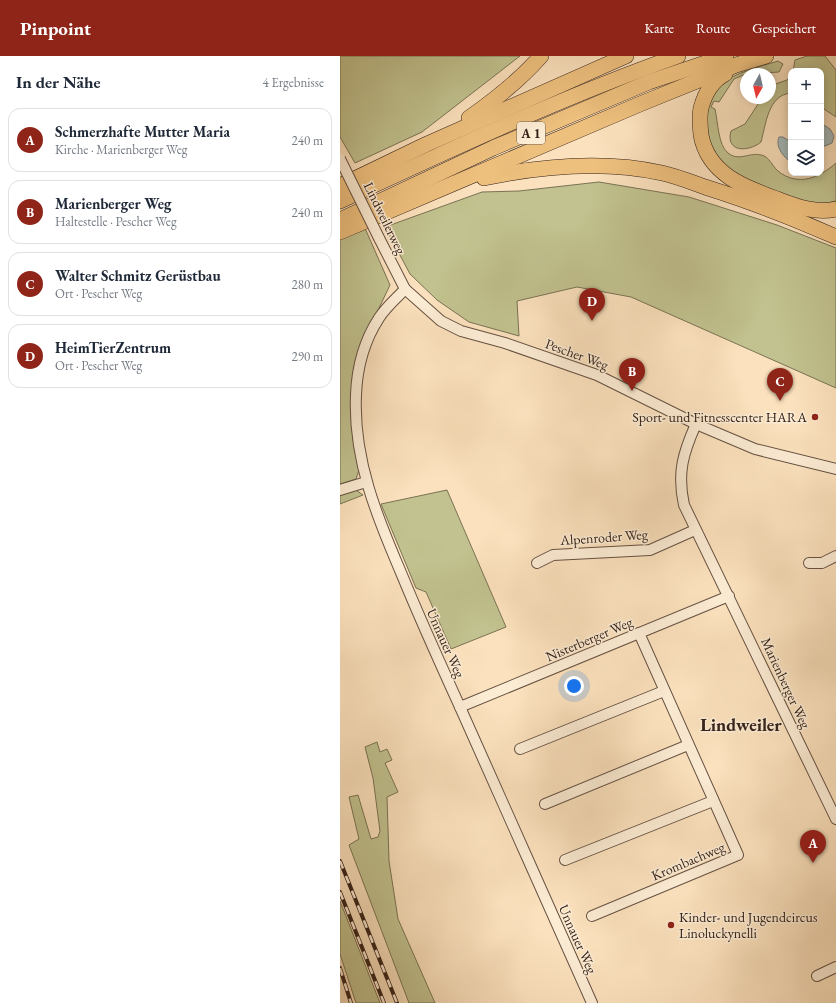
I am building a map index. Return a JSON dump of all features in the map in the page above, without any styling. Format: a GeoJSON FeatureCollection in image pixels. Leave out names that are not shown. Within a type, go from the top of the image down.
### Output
{"type":"FeatureCollection","features":[{"type":"Feature","properties":{"kind":"highway"},"geometry":{"type":"LineString","coordinates":[[427,144],[495,100],[541,56]]}},
{"type":"Feature","properties":{"kind":"highway"},"geometry":{"type":"LineString","coordinates":[[340,186],[427,144],[626,56]]}},
{"type":"Feature","properties":{"kind":"highway","name":"A 1"},"geometry":{"type":"LineString","coordinates":[[340,201],[450,150],[643,68],[678,56]]}},
{"type":"Feature","properties":{"kind":"highway","name":"A 1"},"geometry":{"type":"LineString","coordinates":[[340,220],[494,148],[649,82],[726,56]]}},
{"type":"Feature","properties":{"kind":"highway"},"geometry":{"type":"LineString","coordinates":[[340,232],[640,104],[736,65],[766,56]]}},
{"type":"Feature","properties":{"kind":"highway"},"geometry":{"type":"LineString","coordinates":[[775,56],[733,70],[718,78],[712,84],[704,98],[700,115],[703,144],[710,159],[720,171],[746,188],[813,210],[826,211],[836,209]]}},
{"type":"Feature","properties":{"kind":"highway"},"geometry":{"type":"LineString","coordinates":[[420,198],[467,181],[504,174],[586,165],[621,167],[662,173],[700,185],[791,217],[836,237]]}},
{"type":"Feature","properties":{"kind":"street","name":"Lindweilerweg"},"geometry":{"type":"LineString","coordinates":[[340,159],[378,238],[405,289]]}},
{"type":"Feature","properties":{"kind":"street","name":"Pescher Weg"},"geometry":{"type":"LineString","coordinates":[[405,289],[441,321],[461,331],[505,343],[597,375],[696,424],[755,449],[836,469]]}},
{"type":"Feature","properties":{"kind":"street","name":"Unnauer Weg"},"geometry":{"type":"LineString","coordinates":[[405,289],[380,316],[364,348],[359,370],[356,395],[357,419],[366,482],[377,519],[592,1003]]}},
{"type":"Feature","properties":{"kind":"street","name":"Marienberger Weg"},"geometry":{"type":"LineString","coordinates":[[696,424],[683,455],[681,490],[684,506],[836,819]]}},
{"type":"Feature","properties":{"kind":"street"},"geometry":{"type":"LineString","coordinates":[[340,490],[366,482]]}},
{"type":"Feature","properties":{"kind":"street","name":"Alpenroder Weg"},"geometry":{"type":"LineString","coordinates":[[537,563],[554,555],[650,550],[695,530]]}},
{"type":"Feature","properties":{"kind":"street"},"geometry":{"type":"LineString","coordinates":[[809,563],[822,563],[836,556]]}},
{"type":"Feature","properties":{"kind":"street","name":"Nisterberger Weg"},"geometry":{"type":"LineString","coordinates":[[460,707],[729,596]]}},
{"type":"Feature","properties":{"kind":"street","name":"Krombachweg"},"geometry":{"type":"LineString","coordinates":[[592,916],[738,855],[639,633]]}},
{"type":"Feature","properties":{"kind":"street"},"geometry":{"type":"LineString","coordinates":[[520,749],[664,690]]}},
{"type":"Feature","properties":{"kind":"street"},"geometry":{"type":"LineString","coordinates":[[545,804],[688,745]]}},
{"type":"Feature","properties":{"kind":"street"},"geometry":{"type":"LineString","coordinates":[[565,860],[713,801]]}},
{"type":"Feature","properties":{"kind":"street"},"geometry":{"type":"LineString","coordinates":[[817,976],[836,968]]}},
{"type":"Feature","properties":{"kind":"green space"},"geometry":{"type":"Polygon","coordinates":[[[340,56],[520,56],[422,132],[355,163],[340,137],[340,56]]]}},
{"type":"Feature","properties":{"kind":"green space"},"geometry":{"type":"Polygon","coordinates":[[[807,56],[825,56],[836,70],[836,117],[824,109],[824,68],[794,68],[795,60],[807,56]]]}},
{"type":"Feature","properties":{"kind":"green space"},"geometry":{"type":"Polygon","coordinates":[[[778,61],[783,64],[779,72],[776,72],[776,68],[755,68],[778,61]]]}},
{"type":"Feature","properties":{"kind":"green space"},"geometry":{"type":"Polygon","coordinates":[[[740,74],[740,76],[734,79],[719,102],[714,101],[711,107],[715,109],[720,139],[722,145],[728,153],[736,157],[757,154],[764,156],[778,171],[793,179],[808,179],[815,176],[824,176],[824,172],[836,163],[836,201],[823,204],[799,200],[755,183],[723,164],[713,150],[708,134],[708,107],[713,94],[719,86],[732,77],[740,74]]]}},
{"type":"Feature","properties":{"kind":"green space"},"geometry":{"type":"Polygon","coordinates":[[[788,79],[788,94],[783,95],[776,100],[776,84],[788,79]]]}},
{"type":"Feature","properties":{"kind":"green space"},"geometry":{"type":"Polygon","coordinates":[[[758,104],[774,104],[769,112],[761,142],[745,149],[735,147],[731,143],[731,131],[745,124],[758,104]]]}},
{"type":"Feature","properties":{"kind":"green space"},"geometry":{"type":"Polygon","coordinates":[[[599,182],[689,197],[777,225],[836,248],[836,388],[631,297],[577,287],[517,301],[519,336],[469,322],[437,300],[410,274],[385,227],[482,192],[519,191],[599,182]]]}},
{"type":"Feature","properties":{"kind":"green space"},"geometry":{"type":"Polygon","coordinates":[[[364,226],[390,285],[361,346],[359,470],[356,479],[340,484],[340,237],[364,226]]]}},
{"type":"Feature","properties":{"kind":"green space"},"geometry":{"type":"Polygon","coordinates":[[[356,490],[363,495],[340,504],[340,494],[356,490]]]}},
{"type":"Feature","properties":{"kind":"green space"},"geometry":{"type":"Polygon","coordinates":[[[447,490],[506,627],[451,649],[426,592],[416,588],[381,504],[447,490]]]}},
{"type":"Feature","properties":{"kind":"green space"},"geometry":{"type":"Polygon","coordinates":[[[377,742],[380,752],[387,749],[392,760],[385,763],[398,792],[387,797],[389,861],[398,919],[435,1003],[409,1003],[349,845],[359,839],[349,797],[358,795],[371,839],[378,837],[380,831],[373,778],[365,747],[377,742]]]}},
{"type":"Feature","properties":{"kind":"green space"},"geometry":{"type":"Polygon","coordinates":[[[340,901],[380,1003],[356,1003],[340,954],[340,901]]]}},
{"type":"Feature","properties":{"kind":"water"},"geometry":{"type":"Polygon","coordinates":[[[824,125],[830,129],[834,136],[832,143],[825,146],[824,125]]]}},
{"type":"Feature","properties":{"kind":"water"},"geometry":{"type":"Polygon","coordinates":[[[779,137],[783,137],[788,140],[788,160],[780,151],[778,140],[779,137]]]}},
{"type":"Feature","properties":{"kind":"railway"},"geometry":{"type":"LineString","coordinates":[[340,861],[397,1003]]}},
{"type":"Feature","properties":{"kind":"railway"},"geometry":{"type":"LineString","coordinates":[[340,892],[384,1003]]}},
{"type":"Feature","properties":{"kind":"railway"},"geometry":{"type":"LineString","coordinates":[[340,968],[351,1003]]}},
{"type":"Feature","properties":{"kind":"place","name":"HeimTierZentrum"},"geometry":{"type":"Point","coordinates":[592,321]}},
{"type":"Feature","properties":{"kind":"place","name":"Marienberger Weg"},"geometry":{"type":"Point","coordinates":[632,391]}},
{"type":"Feature","properties":{"kind":"place","name":"Walter Schmitz Gerüstbau"},"geometry":{"type":"Point","coordinates":[780,401]}},
{"type":"Feature","properties":{"kind":"place","name":"Sport- und Fitnesscenter HARA"},"geometry":{"type":"Point","coordinates":[815,417]}},
{"type":"Feature","properties":{"kind":"place","name":"Schmerzhafte Mutter Maria"},"geometry":{"type":"Point","coordinates":[813,863]}},
{"type":"Feature","properties":{"kind":"place","name":"Kinder- und Jugendcircus Linoluckynelli"},"geometry":{"type":"Point","coordinates":[671,925]}},
{"type":"Feature","properties":{"kind":"district","name":"Lindweiler"},"geometry":{"type":"Point","coordinates":[741,724]}}]}
